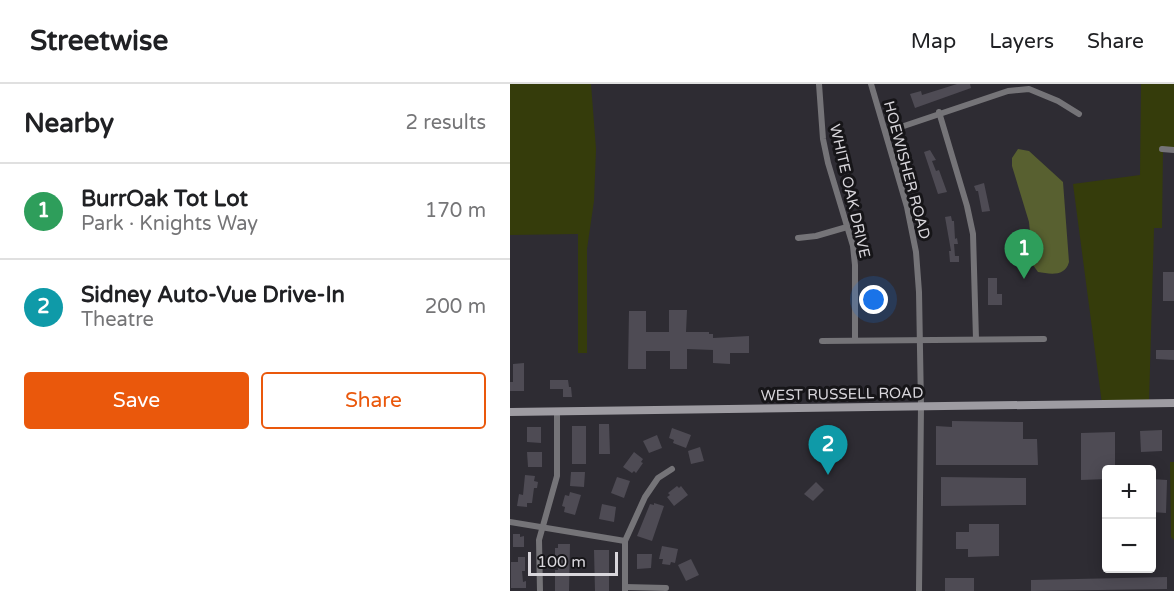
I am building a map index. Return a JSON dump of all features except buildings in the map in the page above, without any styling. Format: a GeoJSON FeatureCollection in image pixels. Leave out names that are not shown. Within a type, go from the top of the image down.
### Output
{"type":"FeatureCollection","features":[{"type":"Feature","properties":{"kind":"street","name":"WHITE OAK DRIVE"},"geometry":{"type":"LineString","coordinates":[[819,84],[823,139],[853,246],[855,340]]}},
{"type":"Feature","properties":{"kind":"street","name":"HOEWISHER ROAD"},"geometry":{"type":"LineString","coordinates":[[871,84],[907,207],[916,252],[921,406],[919,591]]}},
{"type":"Feature","properties":{"kind":"street"},"geometry":{"type":"LineString","coordinates":[[886,132],[1008,87],[1029,89],[1058,101],[1079,114]]}},
{"type":"Feature","properties":{"kind":"street"},"geometry":{"type":"LineString","coordinates":[[939,112],[973,234],[976,339]]}},
{"type":"Feature","properties":{"kind":"street"},"geometry":{"type":"LineString","coordinates":[[1162,149],[1174,150]]}},
{"type":"Feature","properties":{"kind":"street"},"geometry":{"type":"LineString","coordinates":[[798,238],[816,236],[847,227]]}},
{"type":"Feature","properties":{"kind":"street"},"geometry":{"type":"LineString","coordinates":[[822,341],[1044,339]]}},
{"type":"Feature","properties":{"kind":"street","name":"WEST RUSSELL ROAD"},"geometry":{"type":"LineString","coordinates":[[510,412],[1174,403]]}},
{"type":"Feature","properties":{"kind":"street"},"geometry":{"type":"LineString","coordinates":[[540,591],[540,540],[557,476],[557,411]]}},
{"type":"Feature","properties":{"kind":"street"},"geometry":{"type":"LineString","coordinates":[[666,588],[625,589],[625,541],[645,497],[658,478],[672,469]]}},
{"type":"Feature","properties":{"kind":"street"},"geometry":{"type":"LineString","coordinates":[[510,522],[625,541]]}},
{"type":"Feature","properties":{"kind":"shaded area"},"geometry":{"type":"Polygon","coordinates":[[[510,84],[591,84],[596,149],[594,201],[587,249],[587,353],[578,353],[578,234],[510,235],[510,84]]]}},
{"type":"Feature","properties":{"kind":"shaded area"},"geometry":{"type":"Polygon","coordinates":[[[1141,84],[1174,84],[1174,150],[1163,149],[1162,228],[1154,228],[1149,403],[1102,404],[1073,184],[1140,175],[1141,84]]]}},
{"type":"Feature","properties":{"kind":"shaded area"},"geometry":{"type":"Polygon","coordinates":[[[1018,149],[1029,151],[1063,182],[1069,262],[1061,272],[1052,274],[1038,272],[1033,265],[1029,222],[1012,166],[1012,158],[1018,149]]]}},
{"type":"Feature","properties":{"kind":"shaded area"},"geometry":{"type":"Polygon","coordinates":[[[1170,462],[1174,462],[1174,540],[1171,537],[1170,462]]]}},
{"type":"Feature","properties":{"kind":"place","name":"BurrOak Tot Lot"},"geometry":{"type":"Point","coordinates":[1024,279]}},
{"type":"Feature","properties":{"kind":"place","name":"Sidney Auto-Vue Drive-In"},"geometry":{"type":"Point","coordinates":[828,475]}}]}
